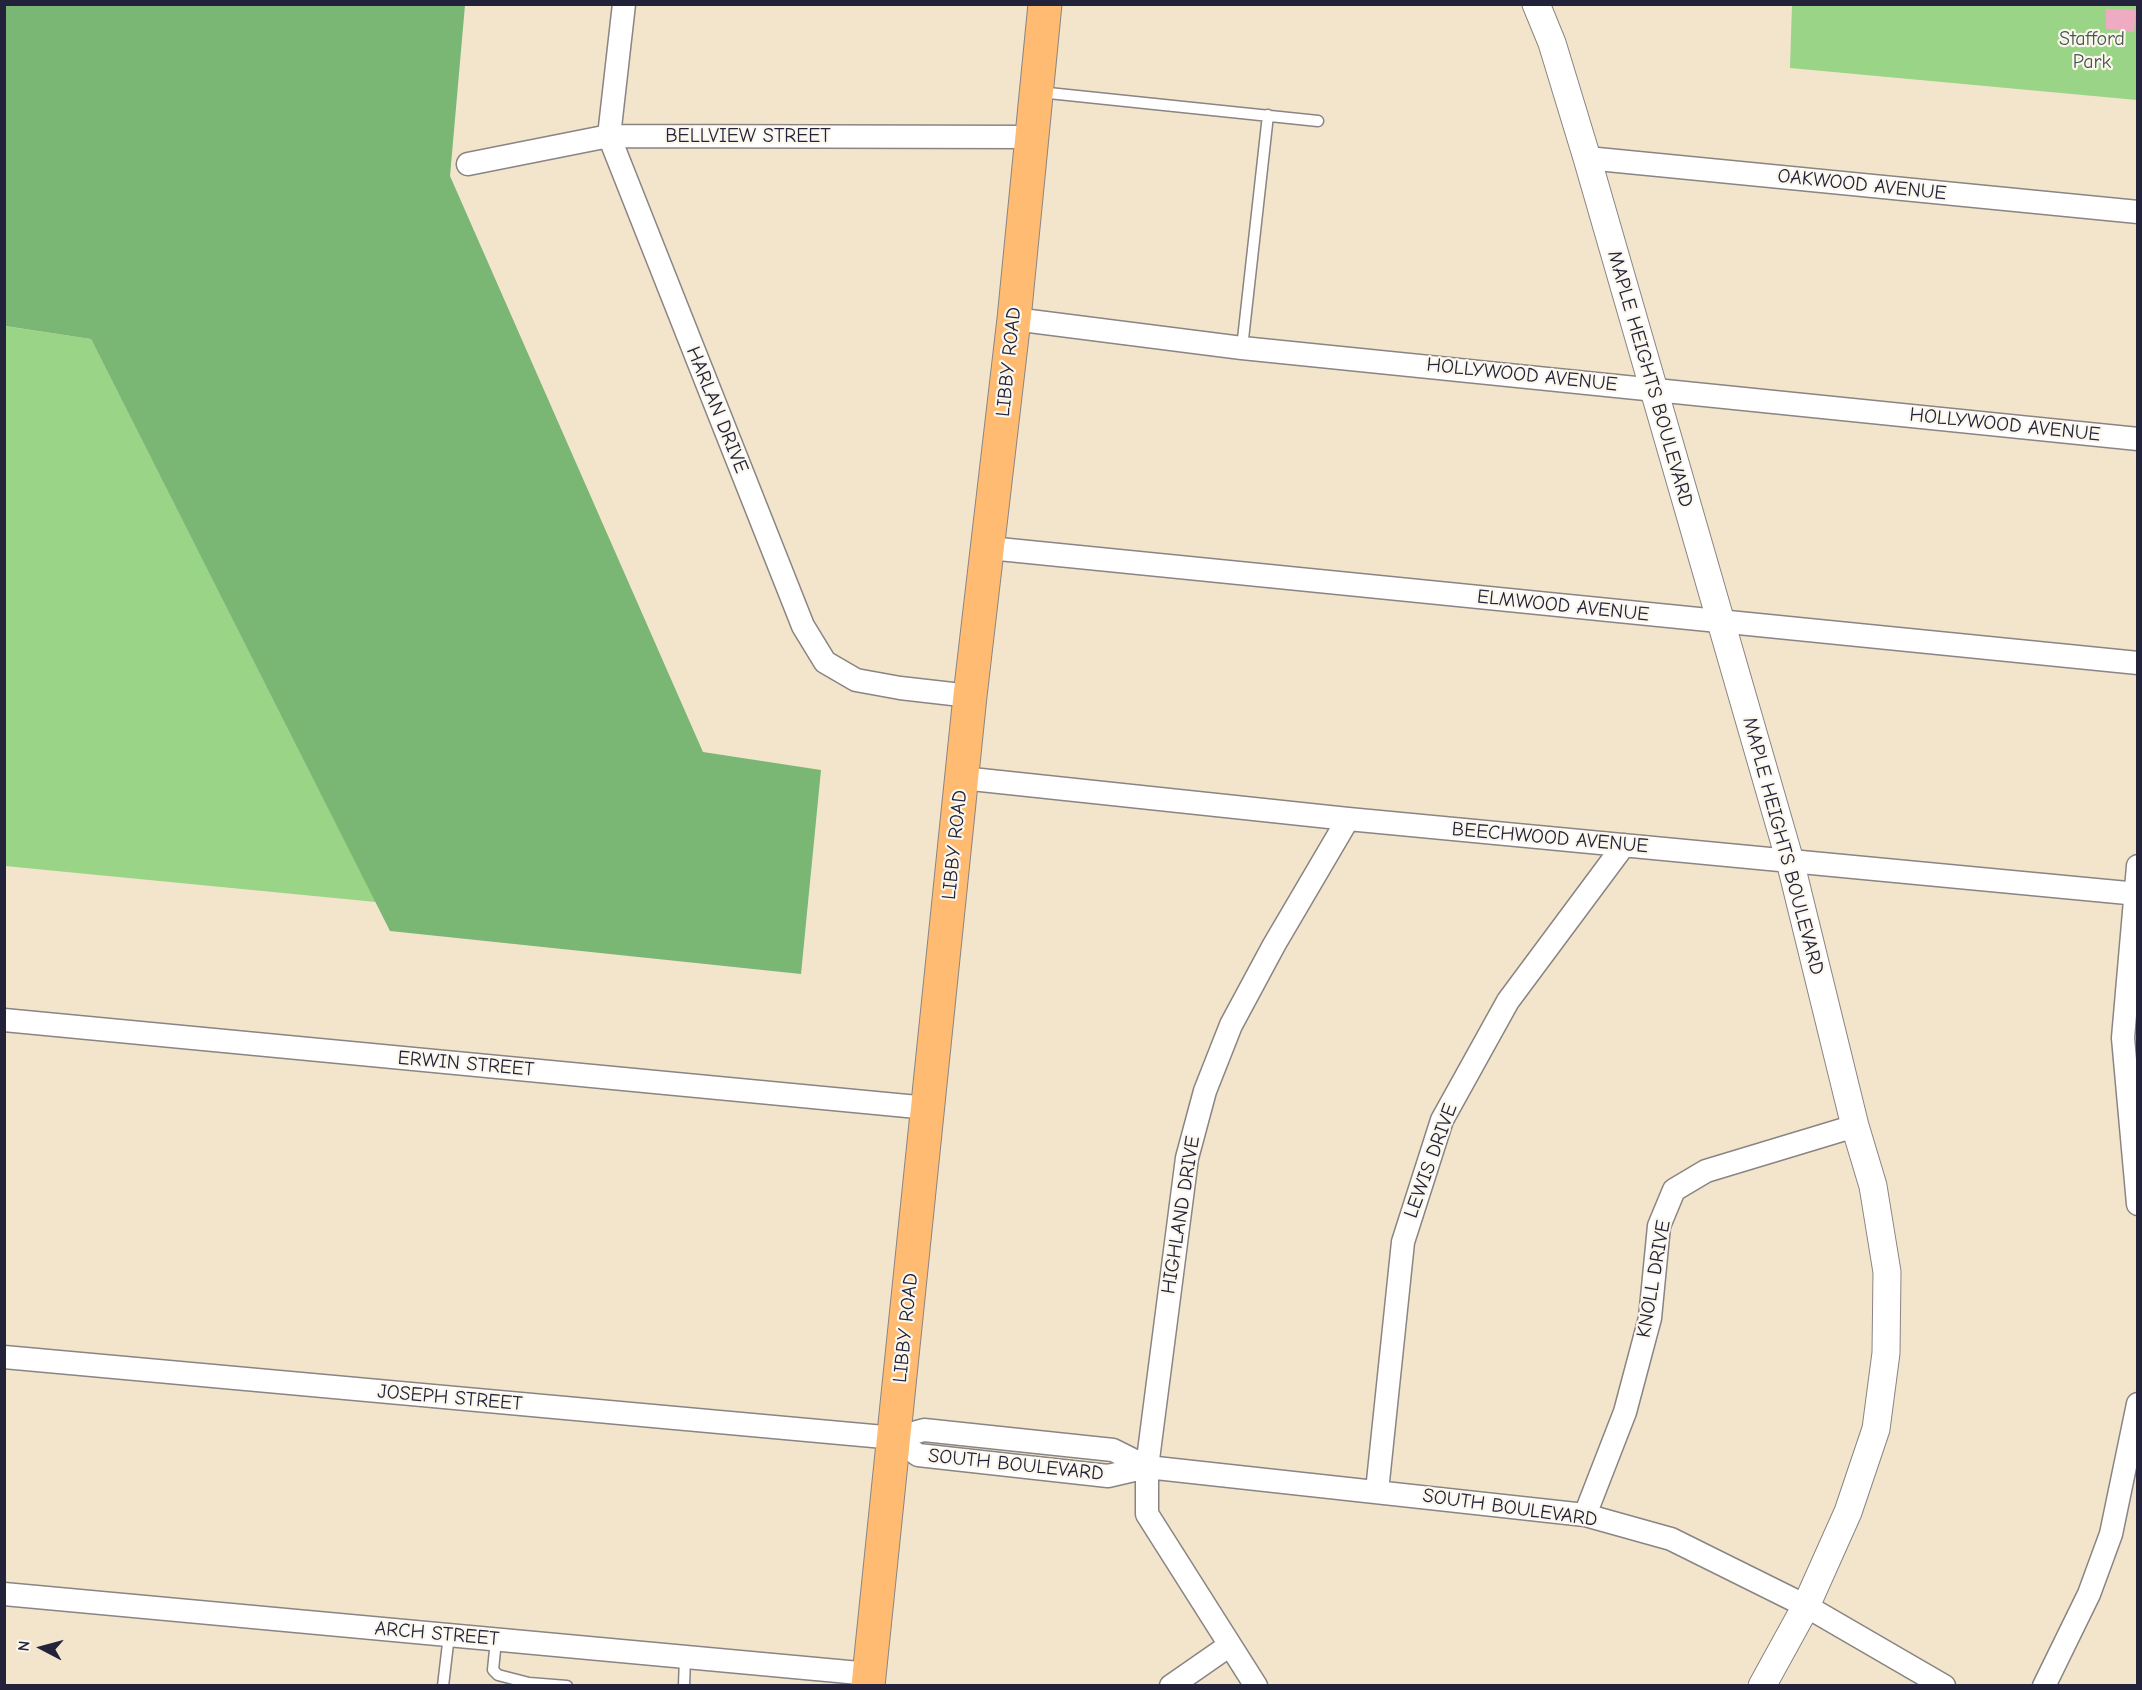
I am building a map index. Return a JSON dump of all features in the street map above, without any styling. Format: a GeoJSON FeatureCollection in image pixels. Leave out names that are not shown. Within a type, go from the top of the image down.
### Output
{"type":"FeatureCollection","features":[{"type":"Feature","properties":{"kind":"main road","name":"LIBBY ROAD"},"geometry":{"type":"LineString","coordinates":[[869,1680],[970,696],[1014,319],[1045,4]]}},
{"type":"Feature","properties":{"kind":"street","name":"HARLAN DRIVE"},"geometry":{"type":"LineString","coordinates":[[624,4],[609,136],[803,626],[825,662],[856,680],[900,688],[970,696]]}},
{"type":"Feature","properties":{"kind":"street","name":"MAPLE HEIGHTS BOULEVARD"},"geometry":{"type":"LineString","coordinates":[[1536,4],[1552,43],[1587,158],[1651,388],[1790,861],[1854,1126],[1873,1186],[1887,1272],[1886,1353],[1876,1429],[1848,1512],[1806,1606],[1762,1686]]}},
{"type":"Feature","properties":{"kind":"street","name":"BELLVIEW STREET"},"geometry":{"type":"LineString","coordinates":[[468,164],[609,136],[1032,137]]}},
{"type":"Feature","properties":{"kind":"street","name":"OAKWOOD AVENUE"},"geometry":{"type":"LineString","coordinates":[[1587,158],[2138,212]]}},
{"type":"Feature","properties":{"kind":"street","name":"HOLLYWOOD AVENUE"},"geometry":{"type":"LineString","coordinates":[[1014,319],[1242,348],[2138,439]]}},
{"type":"Feature","properties":{"kind":"street","name":"ELMWOOD AVENUE"},"geometry":{"type":"LineString","coordinates":[[989,548],[2138,663]]}},
{"type":"Feature","properties":{"kind":"street","name":"BEECHWOOD AVENUE"},"geometry":{"type":"LineString","coordinates":[[962,778],[1348,819],[2136,894]]}},
{"type":"Feature","properties":{"kind":"street","name":"HIGHLAND DRIVE"},"geometry":{"type":"LineString","coordinates":[[1256,1686],[1147,1514],[1147,1467],[1187,1158],[1205,1091],[1231,1025],[1274,945],[1348,819]]}},
{"type":"Feature","properties":{"kind":"street","name":"LEWIS DRIVE"},"geometry":{"type":"LineString","coordinates":[[1377,1491],[1403,1242],[1442,1120],[1508,1000],[1624,845]]}},
{"type":"Feature","properties":{"kind":"street"},"geometry":{"type":"LineString","coordinates":[[2138,866],[2123,1038],[2138,1204]]}},
{"type":"Feature","properties":{"kind":"street","name":"ERWIN STREET"},"geometry":{"type":"LineString","coordinates":[[4,1020],[928,1108]]}},
{"type":"Feature","properties":{"kind":"street","name":"KNOLL DRIVE"},"geometry":{"type":"LineString","coordinates":[[1585,1515],[1625,1412],[1650,1318],[1659,1226],[1674,1190],[1706,1171],[1854,1126]]}},
{"type":"Feature","properties":{"kind":"street","name":"JOSEPH STREET"},"geometry":{"type":"LineString","coordinates":[[4,1357],[895,1438]]}},
{"type":"Feature","properties":{"kind":"street"},"geometry":{"type":"LineString","coordinates":[[2044,1686],[2089,1594],[2111,1534],[2138,1404]]}},
{"type":"Feature","properties":{"kind":"street","name":"SOUTH BOULEVARD"},"geometry":{"type":"LineString","coordinates":[[895,1438],[918,1455],[1108,1476],[1147,1467],[1585,1515],[1671,1539],[1806,1606],[1944,1686]]}},
{"type":"Feature","properties":{"kind":"street","name":"ARCH STREET"},"geometry":{"type":"LineString","coordinates":[[4,1594],[685,1657],[869,1680]]}},
{"type":"Feature","properties":{"kind":"street"},"geometry":{"type":"LineString","coordinates":[[1171,1686],[1230,1645]]}},
{"type":"Feature","properties":{"kind":"lane"},"geometry":{"type":"LineString","coordinates":[[1036,91],[1318,121]]}},
{"type":"Feature","properties":{"kind":"lane"},"geometry":{"type":"LineString","coordinates":[[1242,348],[1268,116]]}},
{"type":"Feature","properties":{"kind":"lane"},"geometry":{"type":"LineString","coordinates":[[443,1686],[449,1635]]}},
{"type":"Feature","properties":{"kind":"lane"},"geometry":{"type":"LineString","coordinates":[[496,1640],[493,1670],[498,1675],[529,1683],[567,1686]]}},
{"type":"Feature","properties":{"kind":"lane"},"geometry":{"type":"LineString","coordinates":[[684,1686],[685,1657]]}},
{"type":"Feature","properties":{"kind":"green space"},"geometry":{"type":"Polygon","coordinates":[[[4,5],[465,5],[450,176],[703,752],[821,770],[801,974],[390,931],[91,339],[5,326],[4,5]]]}},
{"type":"Feature","properties":{"kind":"green space","name":"Stafford Park"},"geometry":{"type":"Polygon","coordinates":[[[1792,5],[2137,5],[2137,100],[1790,68],[1792,5]]]}},
{"type":"Feature","properties":{"kind":"green space"},"geometry":{"type":"Polygon","coordinates":[[[4,326],[91,339],[376,902],[5,866],[4,326]]]}},
{"type":"Feature","properties":{"kind":"building"},"geometry":{"type":"Polygon","coordinates":[[[2106,9],[2136,10],[2134,32],[2106,29],[2106,9]]]}}]}
